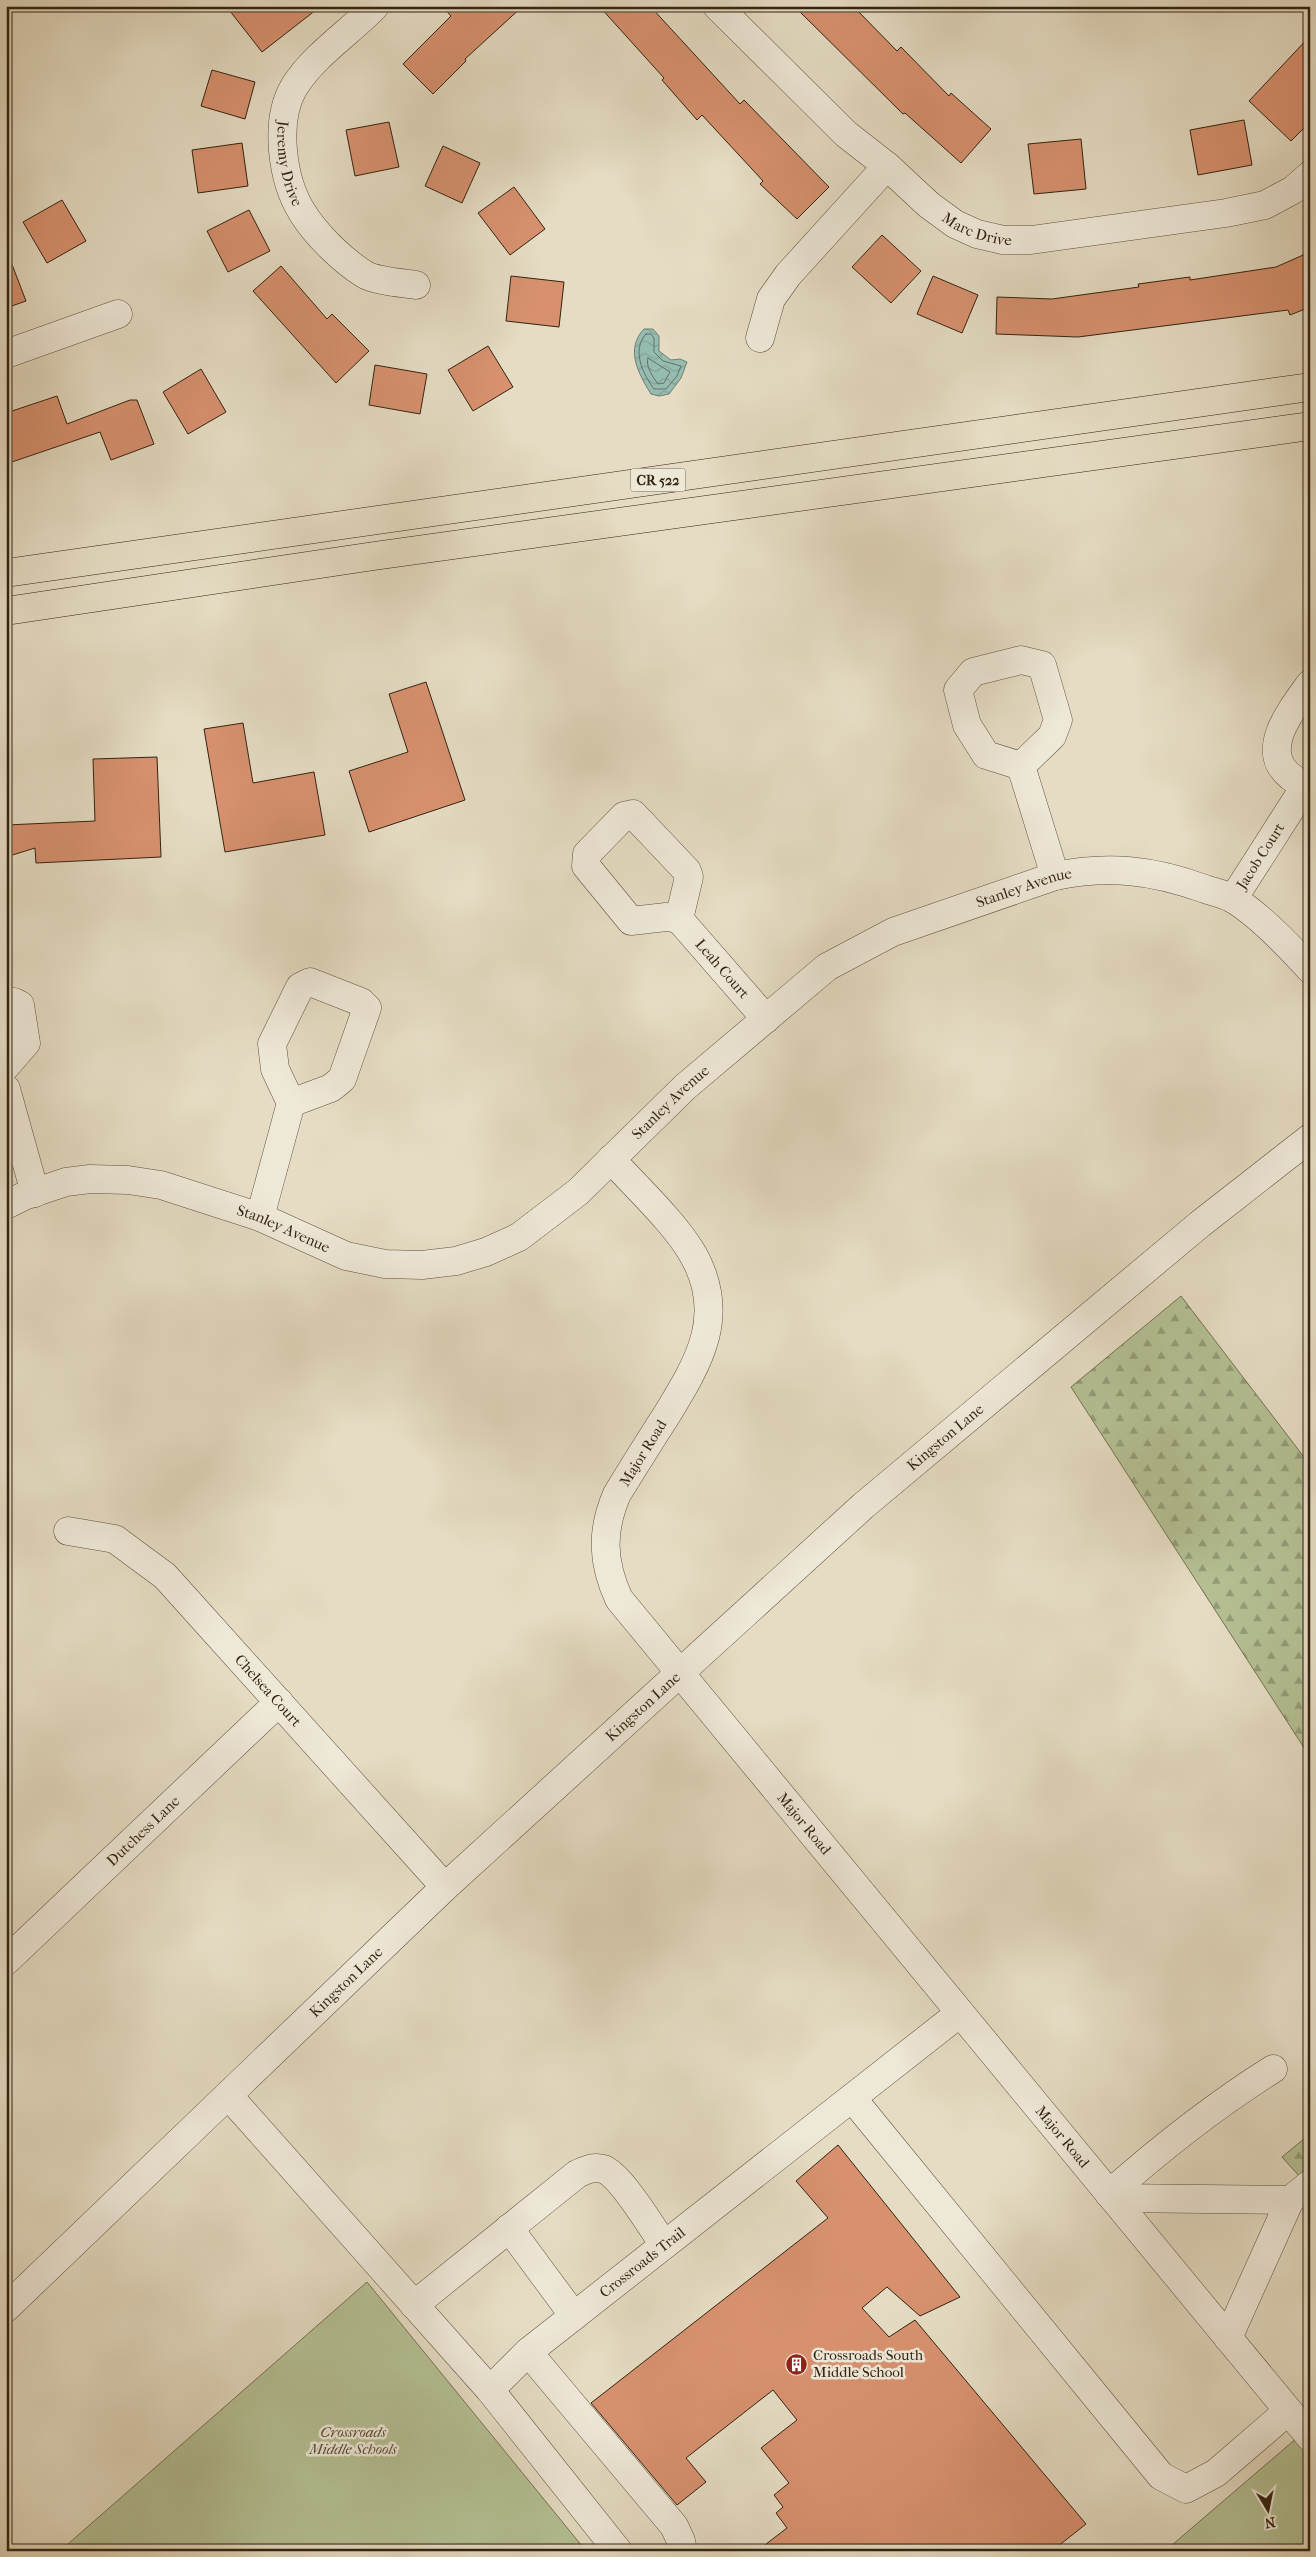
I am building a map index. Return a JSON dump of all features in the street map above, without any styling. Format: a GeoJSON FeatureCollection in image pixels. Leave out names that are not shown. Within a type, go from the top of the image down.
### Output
{"type":"FeatureCollection","features":[{"type":"Feature","properties":{"kind":"main road","name":"CR 522"},"geometry":{"type":"LineString","coordinates":[[6,573],[1310,387]]}},
{"type":"Feature","properties":{"kind":"main road","name":"CR 522"},"geometry":{"type":"LineString","coordinates":[[6,612],[374,556],[1310,426]]}},
{"type":"Feature","properties":{"kind":"street","name":"Jeremy Drive"},"geometry":{"type":"LineString","coordinates":[[375,6],[312,65],[294,88],[283,118],[283,142],[287,173],[302,212],[331,246],[366,275],[416,285]]}},
{"type":"Feature","properties":{"kind":"street","name":"Marc Drive"},"geometry":{"type":"LineString","coordinates":[[717,6],[846,134],[887,166],[929,205],[954,224],[977,234],[1003,240],[1030,240],[1226,213],[1265,206],[1293,190],[1310,175]]}},
{"type":"Feature","properties":{"kind":"street"},"geometry":{"type":"LineString","coordinates":[[760,338],[762,324],[771,299],[788,275],[887,166]]}},
{"type":"Feature","properties":{"kind":"street"},"geometry":{"type":"LineString","coordinates":[[6,354],[118,314]]}},
{"type":"Feature","properties":{"kind":"street","name":"Jacob Court"},"geometry":{"type":"LineString","coordinates":[[1233,899],[1307,788],[1282,769],[1277,754],[1277,738],[1295,704],[1310,684]]}},
{"type":"Feature","properties":{"kind":"street"},"geometry":{"type":"LineString","coordinates":[[1021,766],[1055,876]]}},
{"type":"Feature","properties":{"kind":"street","name":"Stanley Avenue"},"geometry":{"type":"LineString","coordinates":[[6,1205],[36,1192],[74,1181],[128,1180],[161,1185],[260,1217],[346,1256],[385,1264],[422,1265],[456,1261],[486,1252],[519,1237],[578,1192],[685,1088],[827,967],[862,947],[902,928],[1055,876],[1088,870],[1147,872],[1188,883],[1233,899],[1287,944],[1310,969]]}},
{"type":"Feature","properties":{"kind":"street","name":"Leah Court"},"geometry":{"type":"LineString","coordinates":[[679,919],[766,1019]]}},
{"type":"Feature","properties":{"kind":"street"},"geometry":{"type":"LineString","coordinates":[[6,1002],[14,1002],[20,1005],[26,1043],[6,1066]]}},
{"type":"Feature","properties":{"kind":"street"},"geometry":{"type":"LineString","coordinates":[[6,1089],[36,1192]]}},
{"type":"Feature","properties":{"kind":"street"},"geometry":{"type":"LineString","coordinates":[[260,1217],[291,1103]]}},
{"type":"Feature","properties":{"kind":"street","name":"Kingston Lane"},"geometry":{"type":"LineString","coordinates":[[6,2308],[445,1887],[863,1506],[1200,1224],[1310,1138]]}},
{"type":"Feature","properties":{"kind":"street","name":"Major Road"},"geometry":{"type":"LineString","coordinates":[[611,1159],[691,1251],[702,1274],[708,1298],[708,1323],[704,1347],[694,1370],[617,1494],[609,1514],[604,1536],[605,1558],[610,1579],[619,1599],[1310,2437]]}},
{"type":"Feature","properties":{"kind":"street","name":"Chelsea Court"},"geometry":{"type":"LineString","coordinates":[[68,1531],[115,1539],[165,1576],[445,1887]]}},
{"type":"Feature","properties":{"kind":"street","name":"Dutchess Lane"},"geometry":{"type":"LineString","coordinates":[[6,1961],[279,1702]]}},
{"type":"Feature","properties":{"kind":"street","name":"Crossroads Trail"},"geometry":{"type":"LineString","coordinates":[[490,2390],[528,2352],[960,2013]]}},
{"type":"Feature","properties":{"kind":"street"},"geometry":{"type":"LineString","coordinates":[[1111,2196],[1182,2132],[1233,2094],[1273,2069]]}},
{"type":"Feature","properties":{"kind":"street"},"geometry":{"type":"LineString","coordinates":[[228,2095],[490,2390],[618,2551]]}},
{"type":"Feature","properties":{"kind":"street"},"geometry":{"type":"LineString","coordinates":[[852,2098],[1161,2476],[1186,2489],[1216,2473],[1288,2411]]}},
{"type":"Feature","properties":{"kind":"street"},"geometry":{"type":"LineString","coordinates":[[414,2305],[577,2174],[591,2168],[604,2170],[620,2182],[664,2245]]}},
{"type":"Feature","properties":{"kind":"street"},"geometry":{"type":"LineString","coordinates":[[1111,2196],[1300,2192],[1228,2338]]}},
{"type":"Feature","properties":{"kind":"street"},"geometry":{"type":"LineString","coordinates":[[509,2228],[574,2316]]}},
{"type":"Feature","properties":{"kind":"street"},"geometry":{"type":"LineString","coordinates":[[528,2352],[674,2526],[681,2541],[683,2551]]}},
{"type":"Feature","properties":{"kind":"green space"},"geometry":{"type":"Polygon","coordinates":[[[1181,1296],[1310,1465],[1310,1757],[1071,1387],[1181,1296]]]}},
{"type":"Feature","properties":{"kind":"green space"},"geometry":{"type":"Polygon","coordinates":[[[1310,2134],[1310,2188],[1282,2157],[1310,2134]]]}},
{"type":"Feature","properties":{"kind":"green space","name":"Crossroads Middle Schools"},"geometry":{"type":"Polygon","coordinates":[[[367,2282],[586,2551],[60,2551],[367,2282]]]}},
{"type":"Feature","properties":{"kind":"green space"},"geometry":{"type":"Polygon","coordinates":[[[1305,2431],[1310,2437],[1310,2551],[1165,2551],[1305,2431]]]}},
{"type":"Feature","properties":{"kind":"water"},"geometry":{"type":"Polygon","coordinates":[[[644,329],[653,329],[659,336],[659,351],[671,360],[680,359],[687,362],[681,378],[669,394],[659,396],[651,394],[638,369],[634,353],[635,345],[644,329]]]}},
{"type":"Feature","properties":{"kind":"building"},"geometry":{"type":"Polygon","coordinates":[[[226,6],[321,6],[262,52],[226,6]]]}},
{"type":"Feature","properties":{"kind":"building"},"geometry":{"type":"Polygon","coordinates":[[[442,6],[523,6],[465,59],[466,61],[433,94],[403,64],[451,16],[442,6]]]}},
{"type":"Feature","properties":{"kind":"building"},"geometry":{"type":"Polygon","coordinates":[[[599,6],[650,6],[740,104],[744,100],[829,187],[797,219],[760,184],[763,181],[702,115],[697,120],[662,80],[664,78],[599,6]]]}},
{"type":"Feature","properties":{"kind":"building"},"geometry":{"type":"Polygon","coordinates":[[[794,6],[853,6],[897,51],[901,47],[949,96],[951,93],[991,129],[961,163],[905,113],[903,114],[794,6]]]}},
{"type":"Feature","properties":{"kind":"building"},"geometry":{"type":"Polygon","coordinates":[[[1310,36],[1310,122],[1291,141],[1249,101],[1310,36]]]}},
{"type":"Feature","properties":{"kind":"building"},"geometry":{"type":"Polygon","coordinates":[[[212,70],[255,82],[245,119],[201,106],[212,70]]]}},
{"type":"Feature","properties":{"kind":"building"},"geometry":{"type":"Polygon","coordinates":[[[1244,120],[1252,165],[1198,175],[1190,130],[1244,120]]]}},
{"type":"Feature","properties":{"kind":"building"},"geometry":{"type":"Polygon","coordinates":[[[389,122],[399,167],[355,176],[346,130],[389,122]]]}},
{"type":"Feature","properties":{"kind":"building"},"geometry":{"type":"Polygon","coordinates":[[[1081,139],[1086,189],[1034,194],[1028,144],[1081,139]]]}},
{"type":"Feature","properties":{"kind":"building"},"geometry":{"type":"Polygon","coordinates":[[[242,143],[248,186],[198,193],[192,150],[242,143]]]}},
{"type":"Feature","properties":{"kind":"building"},"geometry":{"type":"Polygon","coordinates":[[[443,146],[480,163],[462,203],[425,186],[443,146]]]}},
{"type":"Feature","properties":{"kind":"building"},"geometry":{"type":"Polygon","coordinates":[[[514,187],[545,229],[510,255],[478,213],[514,187]]]}},
{"type":"Feature","properties":{"kind":"building"},"geometry":{"type":"Polygon","coordinates":[[[62,200],[86,241],[47,263],[23,222],[62,200]]]}},
{"type":"Feature","properties":{"kind":"building"},"geometry":{"type":"Polygon","coordinates":[[[249,210],[270,251],[228,272],[207,231],[249,210]]]}},
{"type":"Feature","properties":{"kind":"building"},"geometry":{"type":"Polygon","coordinates":[[[882,235],[921,271],[891,303],[852,267],[882,235]]]}},
{"type":"Feature","properties":{"kind":"building"},"geometry":{"type":"Polygon","coordinates":[[[1310,252],[1310,307],[1290,315],[1288,310],[1078,337],[996,334],[997,297],[1052,299],[1139,287],[1138,284],[1190,277],[1190,280],[1276,267],[1310,252]]]}},
{"type":"Feature","properties":{"kind":"building"},"geometry":{"type":"Polygon","coordinates":[[[8,254],[26,301],[6,308],[6,255],[8,254]]]}},
{"type":"Feature","properties":{"kind":"building"},"geometry":{"type":"Polygon","coordinates":[[[281,266],[327,319],[332,314],[369,351],[336,383],[253,291],[281,266]]]}},
{"type":"Feature","properties":{"kind":"building"},"geometry":{"type":"Polygon","coordinates":[[[511,276],[564,282],[559,327],[506,321],[511,276]]]}},
{"type":"Feature","properties":{"kind":"building"},"geometry":{"type":"Polygon","coordinates":[[[933,276],[978,295],[962,333],[917,314],[933,276]]]}},
{"type":"Feature","properties":{"kind":"building"},"geometry":{"type":"Polygon","coordinates":[[[488,346],[513,387],[473,411],[448,370],[488,346]]]}},
{"type":"Feature","properties":{"kind":"building"},"geometry":{"type":"Polygon","coordinates":[[[375,365],[427,374],[420,414],[369,405],[375,365]]]}},
{"type":"Feature","properties":{"kind":"building"},"geometry":{"type":"Polygon","coordinates":[[[201,369],[226,412],[188,434],[163,392],[201,369]]]}},
{"type":"Feature","properties":{"kind":"building"},"geometry":{"type":"Polygon","coordinates":[[[57,396],[67,424],[130,400],[137,400],[154,444],[111,460],[100,432],[6,464],[6,413],[57,396]]]}},
{"type":"Feature","properties":{"kind":"building"},"geometry":{"type":"Polygon","coordinates":[[[426,682],[465,800],[369,832],[349,771],[408,752],[389,694],[426,682]]]}},
{"type":"Feature","properties":{"kind":"building"},"geometry":{"type":"Polygon","coordinates":[[[243,723],[253,783],[314,772],[325,835],[225,852],[204,729],[243,723]]]}},
{"type":"Feature","properties":{"kind":"building"},"geometry":{"type":"Polygon","coordinates":[[[157,757],[161,857],[36,863],[35,848],[6,857],[6,825],[95,821],[93,759],[157,757]]]}},
{"type":"Feature","properties":{"kind":"building","name":"Crossroads South Middle School"},"geometry":{"type":"Polygon","coordinates":[[[838,2145],[960,2297],[920,2316],[887,2287],[862,2308],[889,2337],[915,2320],[1086,2524],[1052,2551],[757,2551],[787,2528],[776,2513],[783,2507],[774,2495],[789,2483],[761,2448],[797,2420],[773,2390],[686,2458],[706,2482],[677,2505],[591,2403],[828,2218],[796,2181],[838,2145]]]}},
{"type":"Feature","properties":{"kind":"place","name":"Crossroads South Middle School"},"geometry":{"type":"Point","coordinates":[797,2364]}}]}
